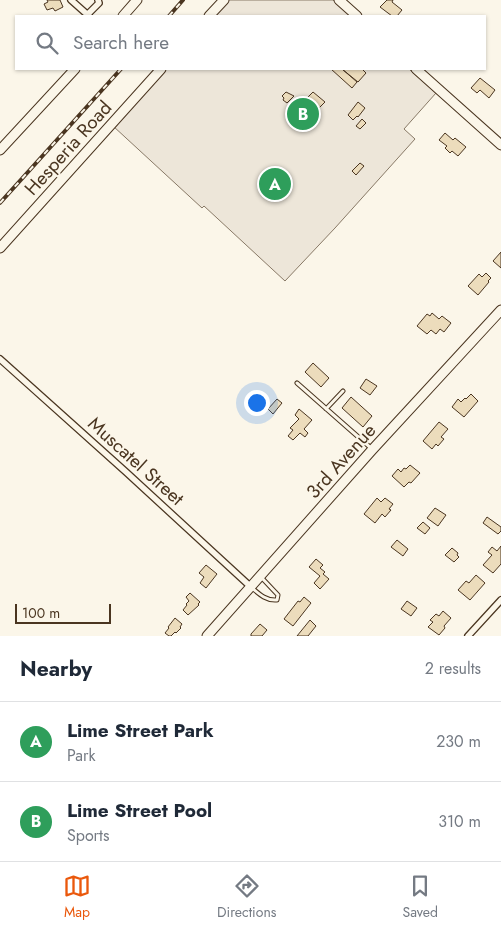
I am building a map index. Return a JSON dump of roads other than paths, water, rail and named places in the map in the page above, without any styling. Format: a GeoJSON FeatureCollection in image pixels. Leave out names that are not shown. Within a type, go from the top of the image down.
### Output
{"type":"FeatureCollection","features":[{"type":"Feature","properties":{"kind":"street"},"geometry":{"type":"LineString","coordinates":[[71,0],[88,15],[98,4],[98,0]]}},
{"type":"Feature","properties":{"kind":"street"},"geometry":{"type":"LineString","coordinates":[[123,15],[137,0]]}},
{"type":"Feature","properties":{"kind":"street"},"geometry":{"type":"LineString","coordinates":[[210,15],[224,0]]}},
{"type":"Feature","properties":{"kind":"street"},"geometry":{"type":"LineString","coordinates":[[339,0],[356,15]]}},
{"type":"Feature","properties":{"kind":"street"},"geometry":{"type":"LineString","coordinates":[[0,150],[74,70]]}},
{"type":"Feature","properties":{"kind":"street","name":"Hesperia Road"},"geometry":{"type":"LineString","coordinates":[[0,248],[160,70]]}},
{"type":"Feature","properties":{"kind":"street"},"geometry":{"type":"LineString","coordinates":[[417,70],[501,145]]}},
{"type":"Feature","properties":{"kind":"street","name":"3rd Avenue"},"geometry":{"type":"LineString","coordinates":[[207,636],[372,450],[501,310]]}},
{"type":"Feature","properties":{"kind":"street","name":"Muscatel Street"},"geometry":{"type":"LineString","coordinates":[[0,359],[251,587]]}},
{"type":"Feature","properties":{"kind":"street"},"geometry":{"type":"LineString","coordinates":[[468,636],[501,600]]}},
{"type":"Feature","properties":{"kind":"lane"},"geometry":{"type":"LineString","coordinates":[[297,383],[372,450]]}},
{"type":"Feature","properties":{"kind":"lane"},"geometry":{"type":"LineString","coordinates":[[326,409],[343,391]]}},
{"type":"Feature","properties":{"kind":"lane"},"geometry":{"type":"LineString","coordinates":[[251,587],[263,597],[272,601],[277,600],[278,595],[260,577]]}},
{"type":"Feature","properties":{"kind":"railway"},"geometry":{"type":"LineString","coordinates":[[170,15],[183,0]]}},
{"type":"Feature","properties":{"kind":"railway"},"geometry":{"type":"LineString","coordinates":[[0,203],[120,70]]}},
{"type":"Feature","properties":{"kind":"place","name":"Lime Street Pool"},"geometry":{"type":"Point","coordinates":[303,114]}},
{"type":"Feature","properties":{"kind":"place","name":"Lime Street Park"},"geometry":{"type":"Point","coordinates":[275,184]}}]}
